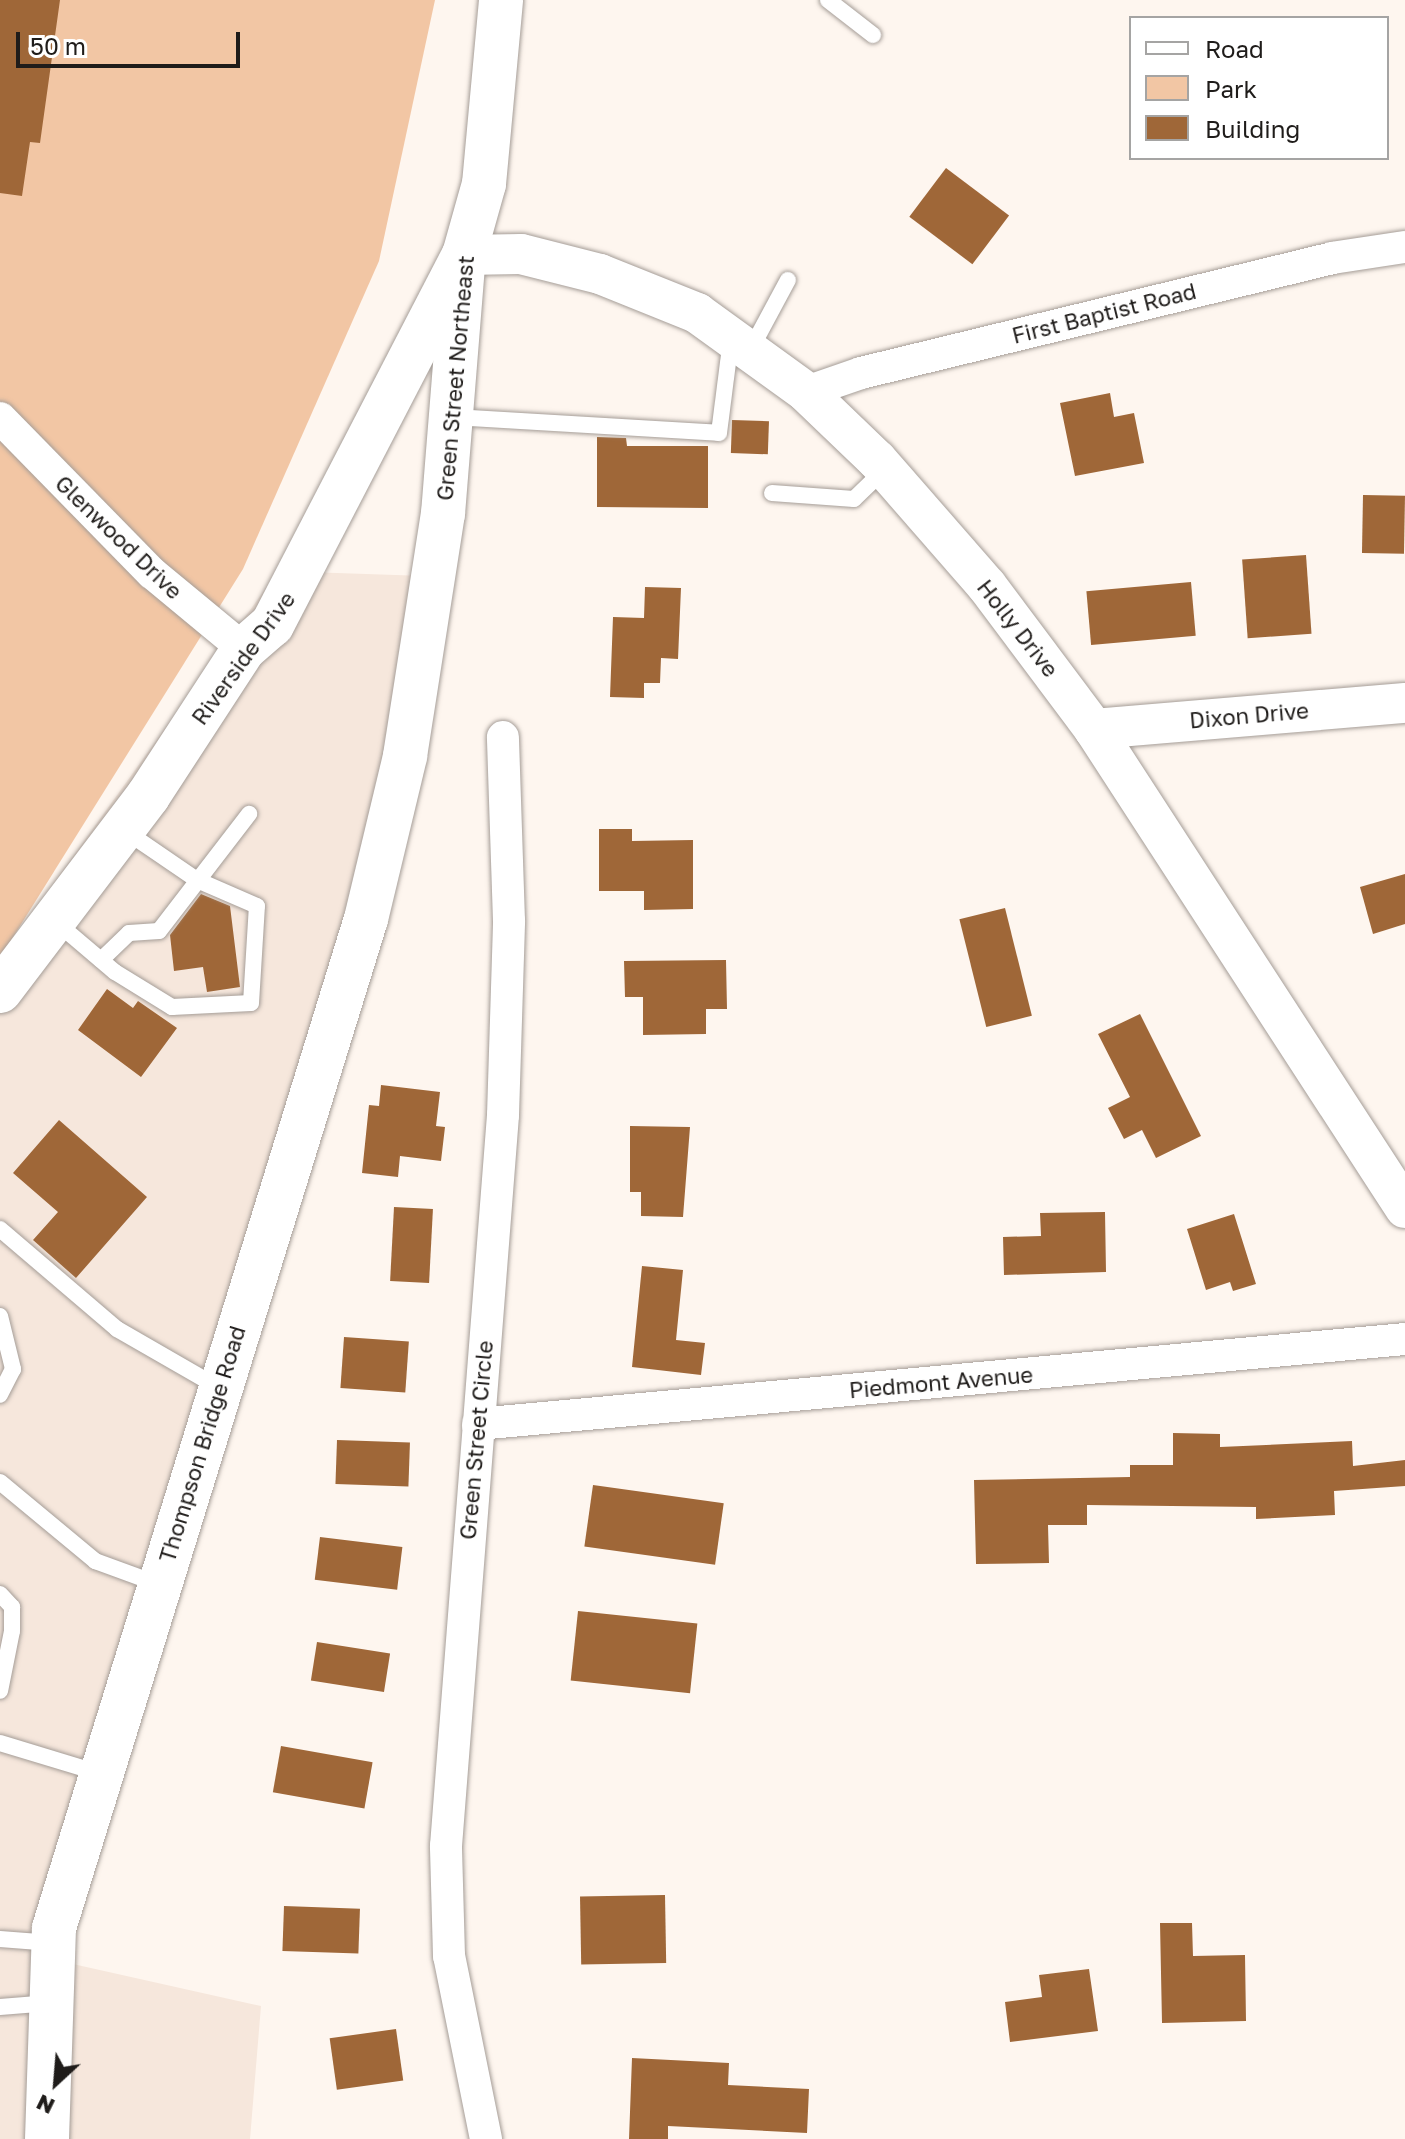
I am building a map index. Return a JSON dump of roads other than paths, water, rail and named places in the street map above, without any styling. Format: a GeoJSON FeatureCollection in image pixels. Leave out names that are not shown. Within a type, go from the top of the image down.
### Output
{"type":"FeatureCollection","features":[{"type":"Feature","properties":{"kind":"main road","name":"Green Street Northeast"},"geometry":{"type":"LineString","coordinates":[[405,756],[443,514],[464,255],[484,184],[501,0]]}},
{"type":"Feature","properties":{"kind":"main road","name":"Riverside Drive"},"geometry":{"type":"LineString","coordinates":[[0,991],[123,830],[244,649],[272,625],[308,564],[464,255]]}},
{"type":"Feature","properties":{"kind":"main road","name":"Thompson Bridge Road"},"geometry":{"type":"LineString","coordinates":[[47,2139],[54,1943],[158,1584],[366,919],[405,756]]}},
{"type":"Feature","properties":{"kind":"street","name":"First Baptist Road"},"geometry":{"type":"LineString","coordinates":[[806,392],[861,373],[1332,258],[1405,247]]}},
{"type":"Feature","properties":{"kind":"street","name":"Holly Drive"},"geometry":{"type":"LineString","coordinates":[[464,255],[521,254],[600,274],[670,300],[742,341],[806,392],[885,469],[987,586],[1094,729],[1405,1208]]}},
{"type":"Feature","properties":{"kind":"street","name":"Glenwood Drive"},"geometry":{"type":"LineString","coordinates":[[0,418],[152,573],[244,649]]}},
{"type":"Feature","properties":{"kind":"street","name":"Dixon Drive"},"geometry":{"type":"LineString","coordinates":[[1094,729],[1405,703]]}},
{"type":"Feature","properties":{"kind":"street","name":"Green Street Circle"},"geometry":{"type":"LineString","coordinates":[[486,2139],[449,1956],[446,1846],[503,1115],[509,921],[503,737]]}},
{"type":"Feature","properties":{"kind":"street","name":"Piedmont Avenue"},"geometry":{"type":"LineString","coordinates":[[478,1424],[1405,1339]]}},
{"type":"Feature","properties":{"kind":"lane"},"geometry":{"type":"LineString","coordinates":[[828,0],[873,35]]}},
{"type":"Feature","properties":{"kind":"lane"},"geometry":{"type":"LineString","coordinates":[[452,417],[719,433],[742,341],[788,280]]}},
{"type":"Feature","properties":{"kind":"lane"},"geometry":{"type":"LineString","coordinates":[[772,493],[854,499],[885,469]]}},
{"type":"Feature","properties":{"kind":"lane"},"geometry":{"type":"LineString","coordinates":[[101,960],[129,933],[159,931],[249,814]]}},
{"type":"Feature","properties":{"kind":"lane"},"geometry":{"type":"LineString","coordinates":[[54,920],[101,960],[172,1007],[251,1003],[257,906],[197,880],[123,830]]}},
{"type":"Feature","properties":{"kind":"lane"},"geometry":{"type":"LineString","coordinates":[[0,1229],[117,1329],[219,1387]]}},
{"type":"Feature","properties":{"kind":"lane"},"geometry":{"type":"LineString","coordinates":[[0,1316],[13,1369],[0,1395]]}},
{"type":"Feature","properties":{"kind":"lane"},"geometry":{"type":"LineString","coordinates":[[0,1482],[95,1561],[158,1584]]}},
{"type":"Feature","properties":{"kind":"lane"},"geometry":{"type":"LineString","coordinates":[[0,1594],[12,1607],[12,1631],[0,1691]]}},
{"type":"Feature","properties":{"kind":"lane"},"geometry":{"type":"LineString","coordinates":[[0,1743],[101,1773]]}},
{"type":"Feature","properties":{"kind":"lane"},"geometry":{"type":"LineString","coordinates":[[0,1939],[54,1943]]}},
{"type":"Feature","properties":{"kind":"lane"},"geometry":{"type":"LineString","coordinates":[[0,2007],[52,2003]]}}]}
